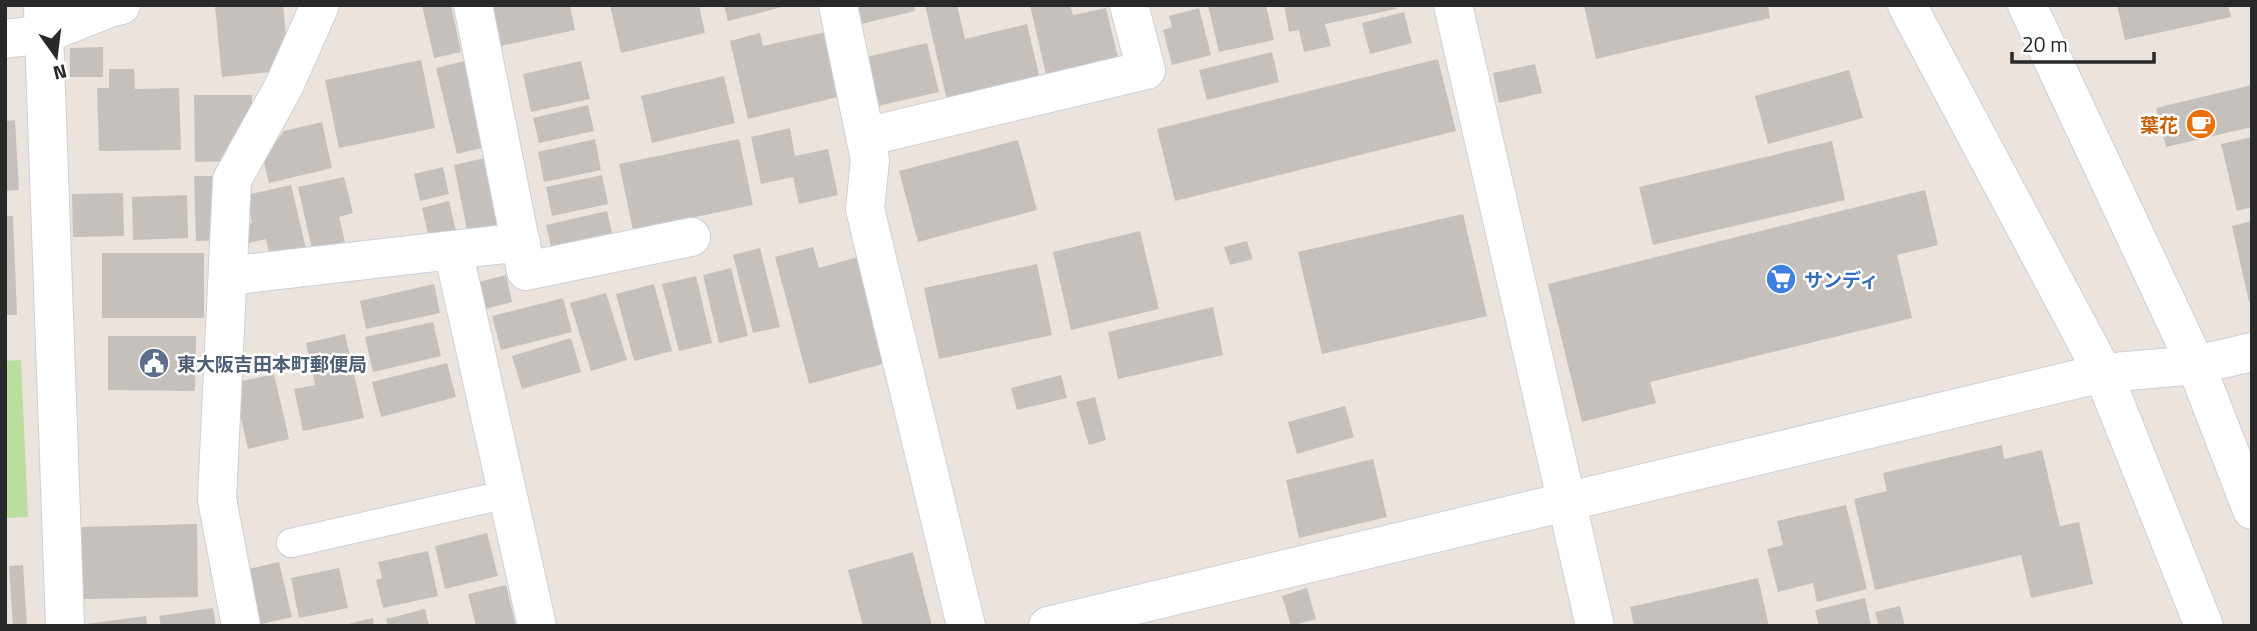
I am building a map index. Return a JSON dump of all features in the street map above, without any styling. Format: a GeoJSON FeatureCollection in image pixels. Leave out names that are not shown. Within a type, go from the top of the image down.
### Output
{"type":"FeatureCollection","features":[{"type":"Feature","properties":{"kind":"street"},"geometry":{"type":"LineString","coordinates":[[5,40],[43,20],[121,5]]}},
{"type":"Feature","properties":{"kind":"street"},"geometry":{"type":"LineString","coordinates":[[241,626],[217,499],[232,180],[284,86],[320,5]]}},
{"type":"Feature","properties":{"kind":"street"},"geometry":{"type":"LineString","coordinates":[[473,5],[526,271],[691,237]]}},
{"type":"Feature","properties":{"kind":"street"},"geometry":{"type":"LineString","coordinates":[[838,5],[870,160],[865,209],[966,626]]}},
{"type":"Feature","properties":{"kind":"street"},"geometry":{"type":"LineString","coordinates":[[865,137],[1146,70],[1129,5]]}},
{"type":"Feature","properties":{"kind":"street"},"geometry":{"type":"LineString","coordinates":[[1453,5],[1595,626]]}},
{"type":"Feature","properties":{"kind":"street"},"geometry":{"type":"LineString","coordinates":[[1907,5],[2103,373],[2204,626]]}},
{"type":"Feature","properties":{"kind":"street"},"geometry":{"type":"LineString","coordinates":[[2027,5],[2196,365],[2252,510]]}},
{"type":"Feature","properties":{"kind":"street"},"geometry":{"type":"LineString","coordinates":[[43,20],[65,626]]}},
{"type":"Feature","properties":{"kind":"street"},"geometry":{"type":"LineString","coordinates":[[228,276],[521,242]]}},
{"type":"Feature","properties":{"kind":"street"},"geometry":{"type":"LineString","coordinates":[[453,250],[537,626]]}},
{"type":"Feature","properties":{"kind":"street"},"geometry":{"type":"LineString","coordinates":[[1048,626],[2103,373],[2196,365],[2252,352]]}},
{"type":"Feature","properties":{"kind":"lane"},"geometry":{"type":"LineString","coordinates":[[291,543],[508,494]]}},
{"type":"Feature","properties":{"kind":"green space"},"geometry":{"type":"Polygon","coordinates":[[[21,360],[28,517],[5,518],[5,361],[21,360]]]}},
{"type":"Feature","properties":{"kind":"building"},"geometry":{"type":"Polygon","coordinates":[[[283,5],[288,57],[281,71],[222,77],[215,6],[283,5]]]}},
{"type":"Feature","properties":{"kind":"building"},"geometry":{"type":"Polygon","coordinates":[[[422,5],[451,5],[461,52],[434,58],[422,5]]]}},
{"type":"Feature","properties":{"kind":"building"},"geometry":{"type":"Polygon","coordinates":[[[492,5],[570,5],[575,30],[501,46],[492,5]]]}},
{"type":"Feature","properties":{"kind":"building"},"geometry":{"type":"Polygon","coordinates":[[[610,5],[699,5],[705,33],[621,53],[610,5]]]}},
{"type":"Feature","properties":{"kind":"building"},"geometry":{"type":"Polygon","coordinates":[[[724,5],[786,5],[786,6],[728,21],[724,5]]]}},
{"type":"Feature","properties":{"kind":"building"},"geometry":{"type":"Polygon","coordinates":[[[857,5],[914,5],[915,11],[861,24],[857,5]]]}},
{"type":"Feature","properties":{"kind":"building"},"geometry":{"type":"Polygon","coordinates":[[[925,5],[957,5],[965,39],[1027,24],[1042,87],[949,109],[925,5]]]}},
{"type":"Feature","properties":{"kind":"building"},"geometry":{"type":"Polygon","coordinates":[[[1030,5],[1070,5],[1073,15],[1106,8],[1119,62],[1047,79],[1030,5]]]}},
{"type":"Feature","properties":{"kind":"building"},"geometry":{"type":"Polygon","coordinates":[[[1208,5],[1266,5],[1274,40],[1219,52],[1208,5]]]}},
{"type":"Feature","properties":{"kind":"building"},"geometry":{"type":"Polygon","coordinates":[[[1284,5],[1395,5],[1396,9],[1325,24],[1331,46],[1304,52],[1299,30],[1289,32],[1284,5]]]}},
{"type":"Feature","properties":{"kind":"building"},"geometry":{"type":"Polygon","coordinates":[[[1584,5],[1768,5],[1770,18],[1596,59],[1584,5]]]}},
{"type":"Feature","properties":{"kind":"building"},"geometry":{"type":"Polygon","coordinates":[[[2117,5],[2228,5],[2231,17],[2125,40],[2117,5]]]}},
{"type":"Feature","properties":{"kind":"building"},"geometry":{"type":"Polygon","coordinates":[[[1199,8],[1211,55],[1172,65],[1163,30],[1172,27],[1169,16],[1199,8]]]}},
{"type":"Feature","properties":{"kind":"building"},"geometry":{"type":"Polygon","coordinates":[[[1404,12],[1412,43],[1370,54],[1362,23],[1404,12]]]}},
{"type":"Feature","properties":{"kind":"building"},"geometry":{"type":"Polygon","coordinates":[[[826,32],[842,96],[748,119],[730,41],[760,33],[763,46],[826,32]]]}},
{"type":"Feature","properties":{"kind":"building"},"geometry":{"type":"Polygon","coordinates":[[[927,43],[939,92],[869,108],[857,59],[927,43]]]}},
{"type":"Feature","properties":{"kind":"building"},"geometry":{"type":"Polygon","coordinates":[[[103,47],[103,77],[70,77],[70,48],[103,47]]]}},
{"type":"Feature","properties":{"kind":"building"},"geometry":{"type":"Polygon","coordinates":[[[1272,52],[1279,82],[1207,100],[1199,70],[1272,52]]]}},
{"type":"Feature","properties":{"kind":"building"},"geometry":{"type":"Polygon","coordinates":[[[1438,59],[1456,131],[1175,201],[1157,129],[1438,59]]]}},
{"type":"Feature","properties":{"kind":"building"},"geometry":{"type":"Polygon","coordinates":[[[421,60],[435,128],[339,148],[325,80],[421,60]]]}},
{"type":"Feature","properties":{"kind":"building"},"geometry":{"type":"Polygon","coordinates":[[[465,61],[486,147],[457,154],[436,68],[465,61]]]}},
{"type":"Feature","properties":{"kind":"building"},"geometry":{"type":"Polygon","coordinates":[[[581,61],[590,99],[531,112],[523,74],[581,61]]]}},
{"type":"Feature","properties":{"kind":"building"},"geometry":{"type":"Polygon","coordinates":[[[1535,64],[1542,93],[1499,103],[1493,73],[1535,64]]]}},
{"type":"Feature","properties":{"kind":"building"},"geometry":{"type":"Polygon","coordinates":[[[109,69],[134,69],[135,89],[179,88],[181,150],[99,151],[97,88],[109,88],[109,69]]]}},
{"type":"Feature","properties":{"kind":"building"},"geometry":{"type":"Polygon","coordinates":[[[1849,70],[1863,118],[1768,144],[1755,96],[1849,70]]]}},
{"type":"Feature","properties":{"kind":"building"},"geometry":{"type":"Polygon","coordinates":[[[724,76],[735,123],[652,143],[641,96],[724,76]]]}},
{"type":"Feature","properties":{"kind":"building"},"geometry":{"type":"Polygon","coordinates":[[[2252,85],[2252,127],[2166,147],[2156,108],[2252,85]]]}},
{"type":"Feature","properties":{"kind":"building"},"geometry":{"type":"Polygon","coordinates":[[[194,95],[252,95],[252,125],[232,161],[195,162],[194,95]]]}},
{"type":"Feature","properties":{"kind":"building"},"geometry":{"type":"Polygon","coordinates":[[[588,105],[594,131],[539,143],[533,118],[588,105]]]}},
{"type":"Feature","properties":{"kind":"building"},"geometry":{"type":"Polygon","coordinates":[[[15,120],[19,190],[5,191],[5,121],[15,120]]]}},
{"type":"Feature","properties":{"kind":"building"},"geometry":{"type":"Polygon","coordinates":[[[322,122],[332,168],[269,183],[263,158],[284,131],[322,122]]]}},
{"type":"Feature","properties":{"kind":"building"},"geometry":{"type":"Polygon","coordinates":[[[790,128],[795,156],[828,149],[838,195],[799,204],[793,177],[761,184],[751,137],[790,128]]]}},
{"type":"Feature","properties":{"kind":"building"},"geometry":{"type":"Polygon","coordinates":[[[2252,137],[2252,207],[2237,211],[2221,144],[2252,137]]]}},
{"type":"Feature","properties":{"kind":"building"},"geometry":{"type":"Polygon","coordinates":[[[595,139],[601,170],[544,182],[538,152],[595,139]]]}},
{"type":"Feature","properties":{"kind":"building"},"geometry":{"type":"Polygon","coordinates":[[[739,139],[753,205],[633,230],[619,164],[739,139]]]}},
{"type":"Feature","properties":{"kind":"building"},"geometry":{"type":"Polygon","coordinates":[[[1018,140],[1037,210],[918,242],[899,171],[1018,140]]]}},
{"type":"Feature","properties":{"kind":"building"},"geometry":{"type":"Polygon","coordinates":[[[1832,141],[1845,200],[1653,245],[1639,187],[1832,141]]]}},
{"type":"Feature","properties":{"kind":"building"},"geometry":{"type":"Polygon","coordinates":[[[489,157],[503,229],[468,235],[454,165],[489,157]]]}},
{"type":"Feature","properties":{"kind":"building"},"geometry":{"type":"Polygon","coordinates":[[[443,167],[449,194],[420,201],[414,174],[443,167]]]}},
{"type":"Feature","properties":{"kind":"building"},"geometry":{"type":"Polygon","coordinates":[[[602,175],[608,204],[552,216],[546,187],[602,175]]]}},
{"type":"Feature","properties":{"kind":"building"},"geometry":{"type":"Polygon","coordinates":[[[194,176],[224,176],[225,240],[196,241],[194,176]]]}},
{"type":"Feature","properties":{"kind":"building"},"geometry":{"type":"Polygon","coordinates":[[[344,177],[353,213],[339,217],[345,242],[312,249],[298,187],[344,177]]]}},
{"type":"Feature","properties":{"kind":"building"},"geometry":{"type":"Polygon","coordinates":[[[291,185],[308,257],[272,266],[266,239],[249,243],[245,225],[252,223],[246,195],[291,185]]]}},
{"type":"Feature","properties":{"kind":"building"},"geometry":{"type":"Polygon","coordinates":[[[1925,190],[1938,245],[1897,255],[1912,318],[1650,382],[1656,403],[1582,422],[1548,284],[1925,190]]]}},
{"type":"Feature","properties":{"kind":"building"},"geometry":{"type":"Polygon","coordinates":[[[123,193],[124,236],[73,237],[72,194],[123,193]]]}},
{"type":"Feature","properties":{"kind":"building"},"geometry":{"type":"Polygon","coordinates":[[[187,195],[188,238],[133,240],[132,197],[187,195]]]}},
{"type":"Feature","properties":{"kind":"building"},"geometry":{"type":"Polygon","coordinates":[[[449,201],[457,236],[430,242],[422,208],[449,201]]]}},
{"type":"Feature","properties":{"kind":"building"},"geometry":{"type":"Polygon","coordinates":[[[607,211],[614,241],[553,255],[546,225],[607,211]]]}},
{"type":"Feature","properties":{"kind":"building"},"geometry":{"type":"Polygon","coordinates":[[[1463,214],[1487,316],[1322,354],[1298,252],[1463,214]]]}},
{"type":"Feature","properties":{"kind":"building"},"geometry":{"type":"Polygon","coordinates":[[[5,216],[13,216],[17,315],[5,315],[5,216]]]}},
{"type":"Feature","properties":{"kind":"building"},"geometry":{"type":"Polygon","coordinates":[[[2252,221],[2252,302],[2249,302],[2232,226],[2252,221]]]}},
{"type":"Feature","properties":{"kind":"building"},"geometry":{"type":"Polygon","coordinates":[[[1140,231],[1159,309],[1071,330],[1053,252],[1140,231]]]}},
{"type":"Feature","properties":{"kind":"building"},"geometry":{"type":"Polygon","coordinates":[[[1247,241],[1253,259],[1230,265],[1224,247],[1247,241]]]}},
{"type":"Feature","properties":{"kind":"building"},"geometry":{"type":"Polygon","coordinates":[[[813,247],[819,268],[858,257],[886,363],[809,384],[775,257],[813,247]]]}},
{"type":"Feature","properties":{"kind":"building"},"geometry":{"type":"Polygon","coordinates":[[[760,248],[780,327],[753,333],[733,255],[760,248]]]}},
{"type":"Feature","properties":{"kind":"building"},"geometry":{"type":"Polygon","coordinates":[[[102,253],[204,253],[204,318],[102,318],[102,253]]]}},
{"type":"Feature","properties":{"kind":"building"},"geometry":{"type":"Polygon","coordinates":[[[1037,264],[1052,335],[939,359],[924,288],[1037,264]]]}},
{"type":"Feature","properties":{"kind":"building"},"geometry":{"type":"Polygon","coordinates":[[[731,268],[748,336],[719,343],[703,275],[731,268]]]}},
{"type":"Feature","properties":{"kind":"building"},"geometry":{"type":"Polygon","coordinates":[[[506,275],[512,302],[482,310],[475,283],[506,275]]]}},
{"type":"Feature","properties":{"kind":"building"},"geometry":{"type":"Polygon","coordinates":[[[696,276],[712,343],[679,351],[662,284],[696,276]]]}},
{"type":"Feature","properties":{"kind":"building"},"geometry":{"type":"Polygon","coordinates":[[[434,284],[440,313],[366,329],[360,301],[434,284]]]}},
{"type":"Feature","properties":{"kind":"building"},"geometry":{"type":"Polygon","coordinates":[[[654,284],[672,351],[634,361],[616,294],[654,284]]]}},
{"type":"Feature","properties":{"kind":"building"},"geometry":{"type":"Polygon","coordinates":[[[606,293],[627,360],[591,371],[570,303],[606,293]]]}},
{"type":"Feature","properties":{"kind":"building"},"geometry":{"type":"Polygon","coordinates":[[[563,298],[572,332],[501,350],[492,316],[563,298]]]}},
{"type":"Feature","properties":{"kind":"building"},"geometry":{"type":"Polygon","coordinates":[[[1213,307],[1223,355],[1118,379],[1108,332],[1213,307]]]}},
{"type":"Feature","properties":{"kind":"building"},"geometry":{"type":"Polygon","coordinates":[[[433,322],[441,356],[373,372],[365,337],[433,322]]]}},
{"type":"Feature","properties":{"kind":"building"},"geometry":{"type":"Polygon","coordinates":[[[345,334],[364,418],[303,431],[294,389],[315,385],[306,343],[345,334]]]}},
{"type":"Feature","properties":{"kind":"building"},"geometry":{"type":"Polygon","coordinates":[[[108,336],[196,336],[195,391],[108,390],[108,336]]]}},
{"type":"Feature","properties":{"kind":"building"},"geometry":{"type":"Polygon","coordinates":[[[571,338],[581,372],[522,389],[512,356],[571,338]]]}},
{"type":"Feature","properties":{"kind":"building"},"geometry":{"type":"Polygon","coordinates":[[[447,363],[456,397],[381,417],[372,382],[447,363]]]}},
{"type":"Feature","properties":{"kind":"building"},"geometry":{"type":"Polygon","coordinates":[[[274,374],[289,439],[248,449],[233,383],[274,374]]]}},
{"type":"Feature","properties":{"kind":"building"},"geometry":{"type":"Polygon","coordinates":[[[1061,375],[1067,398],[1017,410],[1011,388],[1061,375]]]}},
{"type":"Feature","properties":{"kind":"building"},"geometry":{"type":"Polygon","coordinates":[[[1095,397],[1106,440],[1089,445],[1076,402],[1095,397]]]}},
{"type":"Feature","properties":{"kind":"building"},"geometry":{"type":"Polygon","coordinates":[[[1345,406],[1354,437],[1297,454],[1288,422],[1345,406]]]}},
{"type":"Feature","properties":{"kind":"building"},"geometry":{"type":"Polygon","coordinates":[[[2002,445],[2004,459],[2042,450],[2060,526],[2079,522],[2093,584],[2031,598],[2021,555],[1875,590],[1854,499],[1887,491],[1883,473],[2002,445]]]}},
{"type":"Feature","properties":{"kind":"building"},"geometry":{"type":"Polygon","coordinates":[[[1373,459],[1387,517],[1299,538],[1286,480],[1373,459]]]}},
{"type":"Feature","properties":{"kind":"building"},"geometry":{"type":"Polygon","coordinates":[[[1846,505],[1867,589],[1817,602],[1813,583],[1778,592],[1767,549],[1783,545],[1777,521],[1846,505]]]}},
{"type":"Feature","properties":{"kind":"building"},"geometry":{"type":"Polygon","coordinates":[[[197,524],[198,597],[83,599],[81,527],[197,524]]]}},
{"type":"Feature","properties":{"kind":"building"},"geometry":{"type":"Polygon","coordinates":[[[487,533],[498,576],[445,589],[435,546],[487,533]]]}},
{"type":"Feature","properties":{"kind":"building"},"geometry":{"type":"Polygon","coordinates":[[[428,551],[438,596],[383,608],[376,580],[382,578],[378,562],[428,551]]]}},
{"type":"Feature","properties":{"kind":"building"},"geometry":{"type":"Polygon","coordinates":[[[913,552],[932,626],[863,626],[848,570],[913,552]]]}},
{"type":"Feature","properties":{"kind":"building"},"geometry":{"type":"Polygon","coordinates":[[[279,562],[292,617],[257,625],[244,570],[279,562]]]}},
{"type":"Feature","properties":{"kind":"building"},"geometry":{"type":"Polygon","coordinates":[[[23,565],[27,626],[13,626],[9,566],[23,565]]]}},
{"type":"Feature","properties":{"kind":"building"},"geometry":{"type":"Polygon","coordinates":[[[339,568],[348,608],[299,618],[291,578],[339,568]]]}},
{"type":"Feature","properties":{"kind":"building"},"geometry":{"type":"Polygon","coordinates":[[[1758,578],[1769,626],[1634,626],[1630,607],[1758,578]]]}},
{"type":"Feature","properties":{"kind":"building"},"geometry":{"type":"Polygon","coordinates":[[[506,585],[516,626],[476,626],[468,594],[506,585]]]}},
{"type":"Feature","properties":{"kind":"building"},"geometry":{"type":"Polygon","coordinates":[[[1307,588],[1316,619],[1291,626],[1282,596],[1307,588]]]}},
{"type":"Feature","properties":{"kind":"building"},"geometry":{"type":"Polygon","coordinates":[[[1865,598],[1871,625],[1819,626],[1815,610],[1865,598]]]}},
{"type":"Feature","properties":{"kind":"building"},"geometry":{"type":"Polygon","coordinates":[[[1900,606],[1905,626],[1879,626],[1875,612],[1900,606]]]}},
{"type":"Feature","properties":{"kind":"building"},"geometry":{"type":"Polygon","coordinates":[[[213,608],[216,626],[161,626],[159,616],[213,608]]]}},
{"type":"Feature","properties":{"kind":"building"},"geometry":{"type":"Polygon","coordinates":[[[425,609],[429,626],[388,626],[386,619],[425,609]]]}},
{"type":"Feature","properties":{"kind":"building"},"geometry":{"type":"Polygon","coordinates":[[[146,616],[147,626],[86,626],[86,624],[146,616]]]}},
{"type":"Feature","properties":{"kind":"building"},"geometry":{"type":"Polygon","coordinates":[[[373,618],[374,626],[344,626],[344,625],[373,618]]]}},
{"type":"Feature","properties":{"kind":"place","name":"葉花"},"geometry":{"type":"Point","coordinates":[2201,124]}},
{"type":"Feature","properties":{"kind":"place","name":"サンディ"},"geometry":{"type":"Point","coordinates":[1781,279]}},
{"type":"Feature","properties":{"kind":"place","name":"東大阪吉田本町郵便局"},"geometry":{"type":"Point","coordinates":[154,363]}}]}
